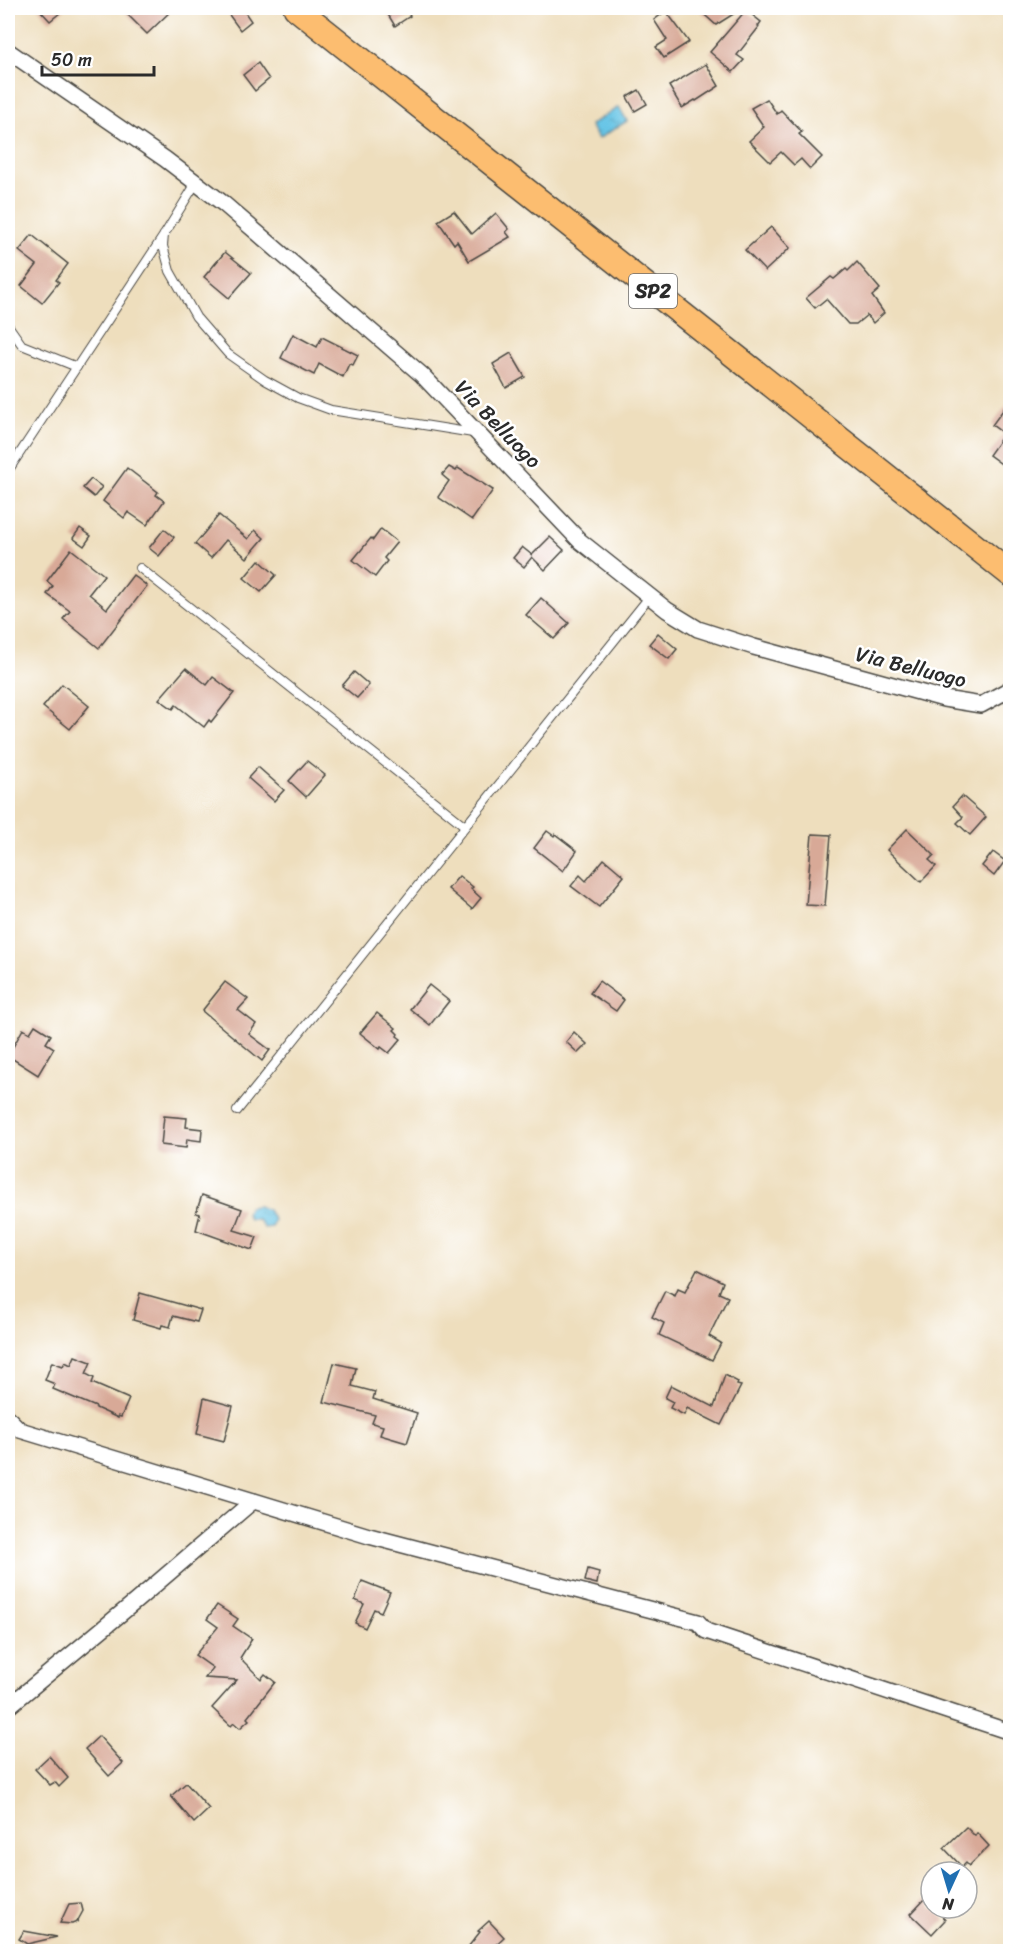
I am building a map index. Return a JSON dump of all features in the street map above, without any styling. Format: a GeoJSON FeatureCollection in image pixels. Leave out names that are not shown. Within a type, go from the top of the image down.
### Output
{"type":"FeatureCollection","features":[{"type":"Feature","properties":{"kind":"main road","name":"SP2"},"geometry":{"type":"LineString","coordinates":[[296,8],[1011,574]]}},
{"type":"Feature","properties":{"kind":"street","name":"Via Belluogo"},"geometry":{"type":"LineString","coordinates":[[8,51],[165,159],[224,204],[422,375],[580,541],[667,610],[698,629],[754,647],[944,699],[981,705],[1011,689]]}},
{"type":"Feature","properties":{"kind":"street"},"geometry":{"type":"LineString","coordinates":[[8,1419],[20,1430],[369,1536],[698,1622],[706,1631],[1011,1732]]}},
{"type":"Feature","properties":{"kind":"street"},"geometry":{"type":"LineString","coordinates":[[8,1707],[253,1501]]}},
{"type":"Feature","properties":{"kind":"lane"},"geometry":{"type":"LineString","coordinates":[[8,471],[196,183]]}},
{"type":"Feature","properties":{"kind":"lane"},"geometry":{"type":"LineString","coordinates":[[164,235],[163,246],[171,271],[196,317],[228,354],[265,380],[298,398],[331,410],[478,433]]}},
{"type":"Feature","properties":{"kind":"lane"},"geometry":{"type":"LineString","coordinates":[[8,325],[22,345],[78,367]]}},
{"type":"Feature","properties":{"kind":"lane"},"geometry":{"type":"LineString","coordinates":[[140,568],[465,826]]}},
{"type":"Feature","properties":{"kind":"lane"},"geometry":{"type":"LineString","coordinates":[[237,1111],[650,596]]}},
{"type":"Feature","properties":{"kind":"water"},"geometry":{"type":"Polygon","coordinates":[[[619,107],[627,121],[598,139],[590,125],[619,107]]]}},
{"type":"Feature","properties":{"kind":"water"},"geometry":{"type":"Polygon","coordinates":[[[258,1206],[268,1210],[274,1220],[271,1227],[264,1228],[258,1219],[249,1219],[246,1214],[249,1207],[258,1206]]]}},
{"type":"Feature","properties":{"kind":"building"},"geometry":{"type":"Polygon","coordinates":[[[38,8],[66,8],[50,21],[38,8]]]}},
{"type":"Feature","properties":{"kind":"building"},"geometry":{"type":"Polygon","coordinates":[[[121,8],[174,8],[147,34],[121,8]]]}},
{"type":"Feature","properties":{"kind":"building"},"geometry":{"type":"Polygon","coordinates":[[[224,8],[242,8],[251,21],[240,30],[224,8]]]}},
{"type":"Feature","properties":{"kind":"building"},"geometry":{"type":"Polygon","coordinates":[[[384,8],[405,8],[410,16],[395,26],[384,8]]]}},
{"type":"Feature","properties":{"kind":"building"},"geometry":{"type":"Polygon","coordinates":[[[697,8],[743,8],[716,25],[697,8]]]}},
{"type":"Feature","properties":{"kind":"building"},"geometry":{"type":"Polygon","coordinates":[[[746,10],[761,22],[737,55],[744,60],[733,72],[710,52],[746,10]]]}},
{"type":"Feature","properties":{"kind":"building"},"geometry":{"type":"Polygon","coordinates":[[[666,11],[689,42],[664,58],[656,47],[667,40],[654,20],[666,11]]]}},
{"type":"Feature","properties":{"kind":"building"},"geometry":{"type":"Polygon","coordinates":[[[258,63],[269,79],[255,91],[243,75],[258,63]]]}},
{"type":"Feature","properties":{"kind":"building"},"geometry":{"type":"Polygon","coordinates":[[[706,64],[719,86],[682,108],[669,86],[706,64]]]}},
{"type":"Feature","properties":{"kind":"building"},"geometry":{"type":"Polygon","coordinates":[[[639,90],[647,104],[635,111],[627,97],[639,90]]]}},
{"type":"Feature","properties":{"kind":"building"},"geometry":{"type":"Polygon","coordinates":[[[767,99],[777,114],[781,110],[802,132],[799,134],[822,157],[810,169],[801,159],[794,165],[781,152],[770,162],[749,141],[764,127],[751,108],[767,99]]]}},
{"type":"Feature","properties":{"kind":"building"},"geometry":{"type":"Polygon","coordinates":[[[454,211],[472,234],[496,213],[509,229],[506,232],[510,237],[469,261],[457,241],[454,244],[438,221],[454,211]]]}},
{"type":"Feature","properties":{"kind":"building"},"geometry":{"type":"Polygon","coordinates":[[[771,227],[790,248],[765,271],[745,250],[771,227]]]}},
{"type":"Feature","properties":{"kind":"building"},"geometry":{"type":"Polygon","coordinates":[[[32,235],[68,264],[56,280],[59,282],[42,303],[21,286],[37,265],[19,251],[32,235]]]}},
{"type":"Feature","properties":{"kind":"building"},"geometry":{"type":"Polygon","coordinates":[[[225,252],[251,273],[229,298],[204,277],[225,252]]]}},
{"type":"Feature","properties":{"kind":"building"},"geometry":{"type":"Polygon","coordinates":[[[857,262],[880,289],[872,296],[884,313],[873,323],[867,315],[856,324],[848,324],[826,299],[815,308],[806,298],[831,277],[834,279],[846,269],[848,271],[857,262]]]}},
{"type":"Feature","properties":{"kind":"building"},"geometry":{"type":"Polygon","coordinates":[[[293,334],[317,347],[322,337],[358,355],[353,365],[349,364],[343,377],[319,364],[314,375],[281,358],[293,334]]]}},
{"type":"Feature","properties":{"kind":"building"},"geometry":{"type":"Polygon","coordinates":[[[511,353],[525,377],[506,388],[493,364],[511,353]]]}},
{"type":"Feature","properties":{"kind":"building"},"geometry":{"type":"Polygon","coordinates":[[[1011,399],[1011,471],[989,455],[1004,434],[992,425],[1011,399]]]}},
{"type":"Feature","properties":{"kind":"building"},"geometry":{"type":"Polygon","coordinates":[[[449,467],[456,471],[458,468],[493,490],[472,520],[438,497],[449,481],[442,475],[449,467]]]}},
{"type":"Feature","properties":{"kind":"building"},"geometry":{"type":"Polygon","coordinates":[[[127,468],[158,492],[156,495],[164,501],[147,525],[128,512],[124,518],[103,501],[127,468]]]}},
{"type":"Feature","properties":{"kind":"building"},"geometry":{"type":"Polygon","coordinates":[[[91,479],[102,487],[94,497],[83,488],[91,479]]]}},
{"type":"Feature","properties":{"kind":"building"},"geometry":{"type":"Polygon","coordinates":[[[219,515],[248,539],[255,530],[264,538],[247,558],[226,540],[211,558],[195,544],[219,515]]]}},
{"type":"Feature","properties":{"kind":"building"},"geometry":{"type":"Polygon","coordinates":[[[80,528],[91,536],[84,546],[73,538],[80,528]]]}},
{"type":"Feature","properties":{"kind":"building"},"geometry":{"type":"Polygon","coordinates":[[[164,529],[174,537],[159,556],[149,548],[164,529]]]}},
{"type":"Feature","properties":{"kind":"building"},"geometry":{"type":"Polygon","coordinates":[[[381,529],[397,542],[384,558],[387,561],[375,577],[353,560],[381,529]]]}},
{"type":"Feature","properties":{"kind":"building"},"geometry":{"type":"Polygon","coordinates":[[[550,537],[564,550],[545,570],[532,557],[524,567],[513,558],[522,547],[532,555],[550,537]]]}},
{"type":"Feature","properties":{"kind":"building"},"geometry":{"type":"Polygon","coordinates":[[[71,549],[104,575],[89,594],[107,609],[133,575],[147,586],[99,648],[63,619],[70,611],[47,594],[53,586],[47,581],[71,549]]]}},
{"type":"Feature","properties":{"kind":"building"},"geometry":{"type":"Polygon","coordinates":[[[259,560],[276,575],[261,592],[244,578],[259,560]]]}},
{"type":"Feature","properties":{"kind":"building"},"geometry":{"type":"Polygon","coordinates":[[[541,598],[569,623],[554,639],[526,615],[541,598]]]}},
{"type":"Feature","properties":{"kind":"building"},"geometry":{"type":"Polygon","coordinates":[[[658,633],[677,649],[669,659],[649,644],[658,633]]]}},
{"type":"Feature","properties":{"kind":"building"},"geometry":{"type":"Polygon","coordinates":[[[186,668],[207,685],[213,677],[234,693],[211,722],[209,720],[204,727],[176,705],[173,709],[159,699],[186,668]]]}},
{"type":"Feature","properties":{"kind":"building"},"geometry":{"type":"Polygon","coordinates":[[[354,672],[369,685],[357,698],[342,686],[354,672]]]}},
{"type":"Feature","properties":{"kind":"building"},"geometry":{"type":"Polygon","coordinates":[[[62,684],[89,706],[70,729],[43,707],[62,684]]]}},
{"type":"Feature","properties":{"kind":"building"},"geometry":{"type":"Polygon","coordinates":[[[307,761],[325,775],[306,797],[289,781],[307,761]]]}},
{"type":"Feature","properties":{"kind":"building"},"geometry":{"type":"Polygon","coordinates":[[[258,767],[284,790],[274,801],[248,778],[258,767]]]}},
{"type":"Feature","properties":{"kind":"building"},"geometry":{"type":"Polygon","coordinates":[[[962,796],[986,817],[970,835],[957,823],[963,817],[953,806],[962,796]]]}},
{"type":"Feature","properties":{"kind":"building"},"geometry":{"type":"Polygon","coordinates":[[[907,829],[934,855],[929,860],[936,866],[921,882],[887,850],[907,829]]]}},
{"type":"Feature","properties":{"kind":"building"},"geometry":{"type":"Polygon","coordinates":[[[547,831],[554,836],[555,834],[577,851],[563,871],[534,848],[547,831]]]}},
{"type":"Feature","properties":{"kind":"building"},"geometry":{"type":"Polygon","coordinates":[[[812,834],[831,835],[825,906],[806,905],[812,834]]]}},
{"type":"Feature","properties":{"kind":"building"},"geometry":{"type":"Polygon","coordinates":[[[993,852],[1005,861],[994,876],[982,866],[993,852]]]}},
{"type":"Feature","properties":{"kind":"building"},"geometry":{"type":"Polygon","coordinates":[[[604,859],[624,876],[599,907],[571,886],[580,875],[586,881],[604,859]]]}},
{"type":"Feature","properties":{"kind":"building"},"geometry":{"type":"Polygon","coordinates":[[[459,876],[473,887],[471,889],[481,898],[472,909],[448,889],[459,876]]]}},
{"type":"Feature","properties":{"kind":"building"},"geometry":{"type":"Polygon","coordinates":[[[599,981],[624,1000],[616,1011],[590,993],[599,981]]]}},
{"type":"Feature","properties":{"kind":"building"},"geometry":{"type":"Polygon","coordinates":[[[225,982],[248,999],[238,1010],[256,1024],[249,1034],[270,1050],[262,1061],[202,1011],[225,982]]]}},
{"type":"Feature","properties":{"kind":"building"},"geometry":{"type":"Polygon","coordinates":[[[429,985],[449,1001],[430,1025],[410,1009],[429,985]]]}},
{"type":"Feature","properties":{"kind":"building"},"geometry":{"type":"Polygon","coordinates":[[[377,1013],[396,1028],[394,1030],[401,1039],[389,1053],[381,1047],[380,1049],[360,1033],[377,1013]]]}},
{"type":"Feature","properties":{"kind":"building"},"geometry":{"type":"Polygon","coordinates":[[[35,1025],[51,1035],[46,1043],[54,1048],[38,1075],[8,1056],[23,1029],[30,1033],[35,1025]]]}},
{"type":"Feature","properties":{"kind":"building"},"geometry":{"type":"Polygon","coordinates":[[[574,1032],[587,1044],[578,1053],[566,1042],[574,1032]]]}},
{"type":"Feature","properties":{"kind":"building"},"geometry":{"type":"Polygon","coordinates":[[[164,1116],[187,1118],[186,1127],[202,1129],[201,1141],[187,1139],[186,1148],[161,1145],[164,1116]]]}},
{"type":"Feature","properties":{"kind":"building"},"geometry":{"type":"Polygon","coordinates":[[[202,1195],[242,1209],[234,1230],[257,1237],[252,1250],[196,1230],[200,1214],[196,1213],[202,1195]]]}},
{"type":"Feature","properties":{"kind":"building"},"geometry":{"type":"Polygon","coordinates":[[[697,1269],[723,1282],[719,1293],[728,1297],[709,1336],[721,1343],[712,1360],[659,1335],[664,1323],[652,1317],[665,1291],[675,1296],[678,1289],[685,1292],[697,1269]]]}},
{"type":"Feature","properties":{"kind":"building"},"geometry":{"type":"Polygon","coordinates":[[[140,1293],[201,1310],[197,1322],[173,1316],[170,1327],[162,1325],[161,1328],[133,1320],[140,1293]]]}},
{"type":"Feature","properties":{"kind":"building"},"geometry":{"type":"Polygon","coordinates":[[[75,1356],[91,1362],[86,1374],[94,1378],[92,1383],[129,1399],[121,1417],[118,1416],[118,1418],[53,1389],[55,1384],[45,1380],[52,1362],[63,1366],[65,1362],[71,1365],[75,1356]]]}},
{"type":"Feature","properties":{"kind":"building"},"geometry":{"type":"Polygon","coordinates":[[[334,1363],[356,1368],[352,1386],[375,1392],[373,1399],[417,1413],[407,1443],[380,1435],[383,1426],[372,1423],[375,1415],[324,1402],[334,1363]]]}},
{"type":"Feature","properties":{"kind":"building"},"geometry":{"type":"Polygon","coordinates":[[[725,1375],[741,1386],[721,1425],[687,1408],[684,1415],[670,1408],[673,1402],[665,1398],[671,1385],[714,1407],[725,1375]]]}},
{"type":"Feature","properties":{"kind":"building"},"geometry":{"type":"Polygon","coordinates":[[[204,1398],[233,1406],[224,1441],[197,1434],[204,1398]]]}},
{"type":"Feature","properties":{"kind":"building"},"geometry":{"type":"Polygon","coordinates":[[[588,1569],[599,1572],[597,1584],[585,1581],[588,1569]]]}},
{"type":"Feature","properties":{"kind":"building"},"geometry":{"type":"Polygon","coordinates":[[[362,1581],[390,1592],[381,1612],[374,1609],[365,1628],[355,1623],[364,1604],[355,1600],[362,1581]]]}},
{"type":"Feature","properties":{"kind":"building"},"geometry":{"type":"Polygon","coordinates":[[[217,1605],[238,1619],[233,1626],[252,1639],[240,1658],[261,1679],[265,1674],[275,1682],[247,1718],[249,1720],[240,1728],[234,1723],[231,1726],[212,1708],[237,1680],[205,1678],[213,1668],[195,1655],[218,1627],[207,1619],[217,1605]]]}},
{"type":"Feature","properties":{"kind":"building"},"geometry":{"type":"Polygon","coordinates":[[[99,1736],[123,1763],[109,1776],[85,1749],[99,1736]]]}},
{"type":"Feature","properties":{"kind":"building"},"geometry":{"type":"Polygon","coordinates":[[[49,1756],[68,1778],[59,1787],[55,1782],[50,1785],[35,1769],[49,1756]]]}},
{"type":"Feature","properties":{"kind":"building"},"geometry":{"type":"Polygon","coordinates":[[[186,1783],[209,1809],[194,1823],[171,1796],[186,1783]]]}},
{"type":"Feature","properties":{"kind":"building"},"geometry":{"type":"Polygon","coordinates":[[[966,1827],[975,1836],[977,1833],[989,1846],[975,1860],[955,1860],[944,1848],[966,1827]]]}},
{"type":"Feature","properties":{"kind":"building"},"geometry":{"type":"Polygon","coordinates":[[[81,1903],[83,1911],[77,1922],[60,1923],[69,1904],[81,1903]]]}},
{"type":"Feature","properties":{"kind":"building"},"geometry":{"type":"Polygon","coordinates":[[[919,1905],[919,1920],[945,1920],[932,1934],[911,1914],[919,1905]]]}},
{"type":"Feature","properties":{"kind":"building"},"geometry":{"type":"Polygon","coordinates":[[[489,1921],[504,1937],[488,1952],[464,1952],[480,1932],[478,1931],[489,1921]]]}},
{"type":"Feature","properties":{"kind":"building"},"geometry":{"type":"Polygon","coordinates":[[[24,1931],[57,1937],[27,1944],[19,1939],[24,1931]]]}}]}
